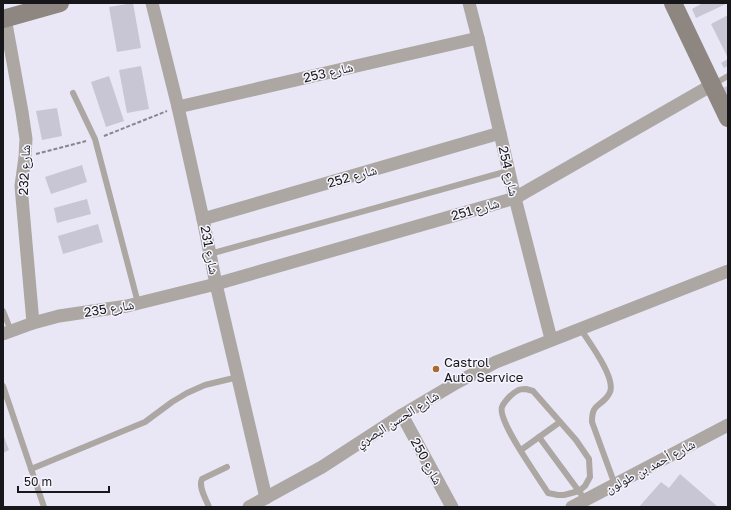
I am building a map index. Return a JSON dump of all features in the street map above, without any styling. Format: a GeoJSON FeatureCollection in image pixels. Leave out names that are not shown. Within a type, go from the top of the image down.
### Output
{"type":"FeatureCollection","features":[{"type":"Feature","properties":{"kind":"street"},"geometry":{"type":"LineString","coordinates":[[4,18],[60,3]]}},
{"type":"Feature","properties":{"kind":"street","name":"شارع 231"},"geometry":{"type":"LineString","coordinates":[[152,3],[178,107],[216,284],[266,498]]}},
{"type":"Feature","properties":{"kind":"street","name":"شارع 254"},"geometry":{"type":"LineString","coordinates":[[469,3],[508,170],[551,339]]}},
{"type":"Feature","properties":{"kind":"street"},"geometry":{"type":"LineString","coordinates":[[673,3],[728,118]]}},
{"type":"Feature","properties":{"kind":"street","name":"شارع 232"},"geometry":{"type":"LineString","coordinates":[[4,18],[26,139],[26,157],[21,186],[33,323]]}},
{"type":"Feature","properties":{"kind":"street","name":"شارع 253"},"geometry":{"type":"LineString","coordinates":[[178,107],[478,38]]}},
{"type":"Feature","properties":{"kind":"street","name":"شارع 251"},"geometry":{"type":"LineString","coordinates":[[216,284],[515,198],[712,85]]}},
{"type":"Feature","properties":{"kind":"street","name":"شارع 252"},"geometry":{"type":"LineString","coordinates":[[203,219],[500,133]]}},
{"type":"Feature","properties":{"kind":"street","name":"شارع الحسن البصري"},"geometry":{"type":"LineString","coordinates":[[249,507],[322,467],[402,415],[456,383],[496,362],[551,339],[728,271]]}},
{"type":"Feature","properties":{"kind":"street","name":"شارع 235"},"geometry":{"type":"LineString","coordinates":[[7,332],[59,316],[138,303],[216,284]]}},
{"type":"Feature","properties":{"kind":"street","name":"شارع 250"},"geometry":{"type":"LineString","coordinates":[[402,415],[452,507]]}},
{"type":"Feature","properties":{"kind":"street","name":"شارع أحمد بن طولون"},"geometry":{"type":"LineString","coordinates":[[572,507],[582,496],[615,485],[728,425]]}},
{"type":"Feature","properties":{"kind":"lane"},"geometry":{"type":"LineString","coordinates":[[712,85],[728,76]]}},
{"type":"Feature","properties":{"kind":"lane"},"geometry":{"type":"LineString","coordinates":[[73,93],[95,139],[138,303]]}},
{"type":"Feature","properties":{"kind":"lane"},"geometry":{"type":"LineString","coordinates":[[210,254],[508,170]]}},
{"type":"Feature","properties":{"kind":"lane"},"geometry":{"type":"LineString","coordinates":[[3,311],[7,332]]}},
{"type":"Feature","properties":{"kind":"lane"},"geometry":{"type":"LineString","coordinates":[[580,328],[602,361],[611,382],[611,391],[596,406],[592,415],[592,422],[615,485]]}},
{"type":"Feature","properties":{"kind":"lane"},"geometry":{"type":"LineString","coordinates":[[31,469],[145,422],[187,393],[205,385],[238,377]]}},
{"type":"Feature","properties":{"kind":"lane"},"geometry":{"type":"LineString","coordinates":[[3,386],[44,507]]}},
{"type":"Feature","properties":{"kind":"lane"},"geometry":{"type":"LineString","coordinates":[[526,389],[534,391],[576,440],[589,459],[590,476],[582,496],[548,493],[509,432],[502,417],[502,407],[508,398],[517,390],[526,389]]}},
{"type":"Feature","properties":{"kind":"lane"},"geometry":{"type":"LineString","coordinates":[[521,450],[560,422]]}},
{"type":"Feature","properties":{"kind":"lane"},"geometry":{"type":"LineString","coordinates":[[539,438],[582,496]]}},
{"type":"Feature","properties":{"kind":"lane"},"geometry":{"type":"LineString","coordinates":[[209,507],[200,482],[202,479],[228,467]]}},
{"type":"Feature","properties":{"kind":"building"},"geometry":{"type":"Polygon","coordinates":[[[133,3],[141,48],[117,52],[109,7],[133,3]]]}},
{"type":"Feature","properties":{"kind":"building"},"geometry":{"type":"Polygon","coordinates":[[[700,3],[728,3],[696,18],[692,9],[701,4],[700,3]]]}},
{"type":"Feature","properties":{"kind":"building"},"geometry":{"type":"Polygon","coordinates":[[[728,15],[728,58],[711,24],[728,15]]]}},
{"type":"Feature","properties":{"kind":"building"},"geometry":{"type":"Polygon","coordinates":[[[728,59],[728,66],[724,68],[721,63],[728,59]]]}},
{"type":"Feature","properties":{"kind":"building"},"geometry":{"type":"Polygon","coordinates":[[[141,66],[149,109],[127,113],[119,70],[141,66]]]}},
{"type":"Feature","properties":{"kind":"building"},"geometry":{"type":"Polygon","coordinates":[[[109,76],[124,121],[106,127],[91,82],[109,76]]]}},
{"type":"Feature","properties":{"kind":"building"},"geometry":{"type":"Polygon","coordinates":[[[728,86],[728,100],[722,88],[728,86]]]}},
{"type":"Feature","properties":{"kind":"building"},"geometry":{"type":"Polygon","coordinates":[[[57,108],[62,136],[42,140],[36,111],[57,108]]]}},
{"type":"Feature","properties":{"kind":"building"},"geometry":{"type":"Polygon","coordinates":[[[82,165],[87,182],[51,194],[45,177],[82,165]]]}},
{"type":"Feature","properties":{"kind":"building"},"geometry":{"type":"Polygon","coordinates":[[[87,199],[91,214],[57,223],[54,208],[87,199]]]}},
{"type":"Feature","properties":{"kind":"building"},"geometry":{"type":"Polygon","coordinates":[[[98,224],[103,242],[63,254],[58,236],[98,224]]]}},
{"type":"Feature","properties":{"kind":"building"},"geometry":{"type":"Polygon","coordinates":[[[3,434],[9,450],[3,453],[3,434]]]}},
{"type":"Feature","properties":{"kind":"building"},"geometry":{"type":"Polygon","coordinates":[[[680,474],[718,507],[639,507],[661,482],[669,488],[680,474]]]}},
{"type":"Feature","properties":{"kind":"place","name":"Castrol Auto Service"},"geometry":{"type":"Point","coordinates":[436,369]}}]}
